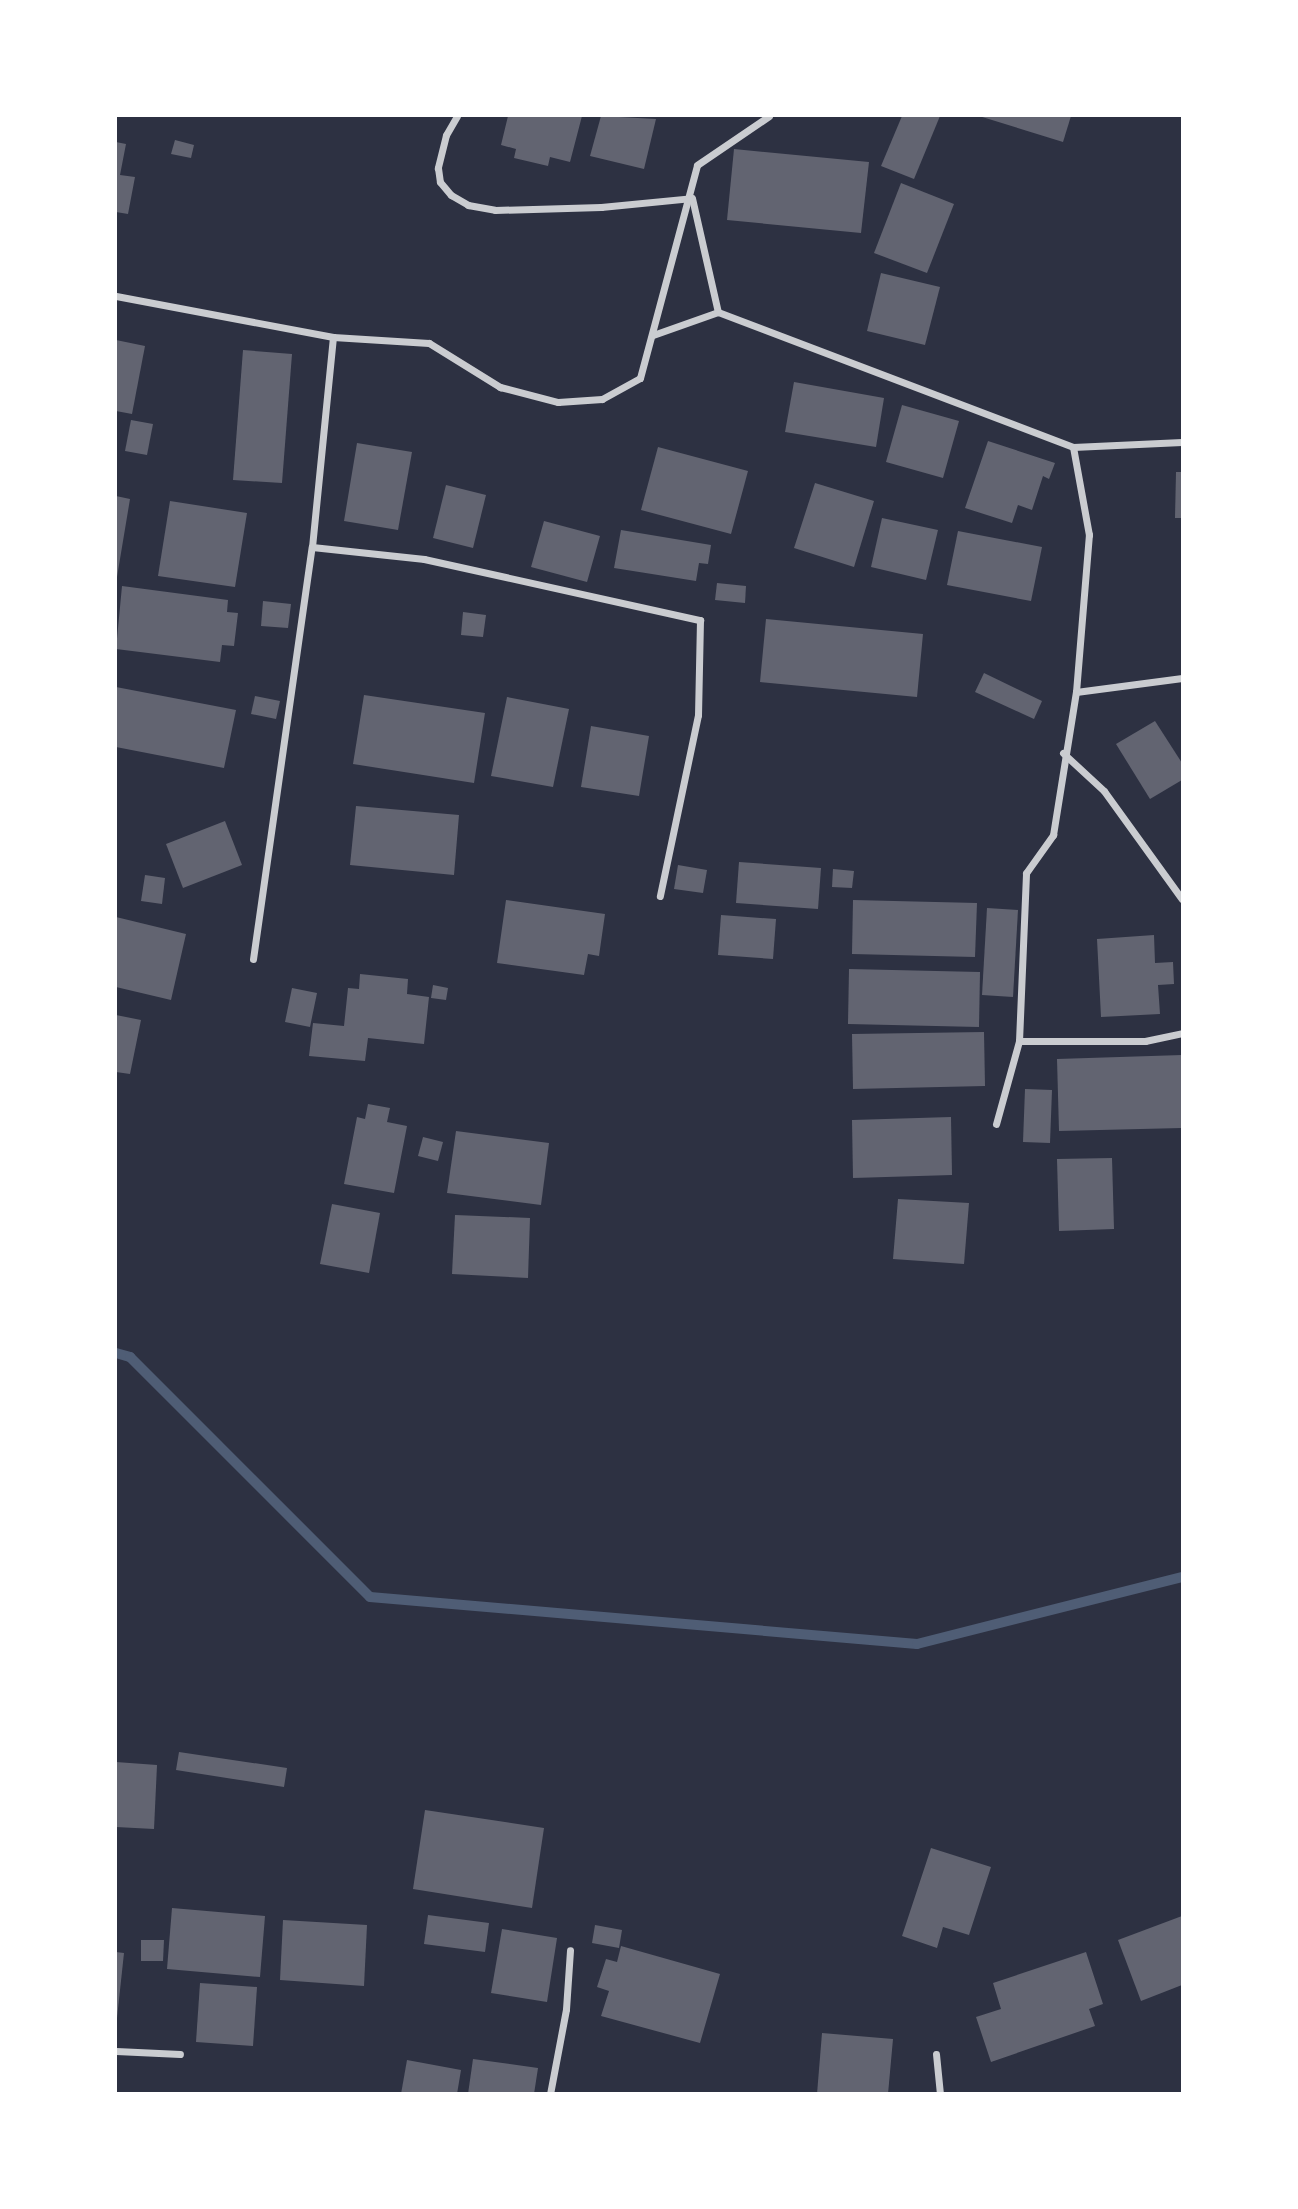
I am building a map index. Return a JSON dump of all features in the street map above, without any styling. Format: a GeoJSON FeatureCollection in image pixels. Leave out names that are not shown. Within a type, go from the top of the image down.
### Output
{"type":"FeatureCollection","features":[{"type":"Feature","properties":{"kind":"street"},"geometry":{"type":"LineString","coordinates":[[457,116],[446,135],[438,168],[440,182],[468,205],[495,210],[601,207],[692,198]]}},
{"type":"Feature","properties":{"kind":"street"},"geometry":{"type":"LineString","coordinates":[[116,296],[333,337],[429,343],[500,387],[558,402],[602,399],[640,378],[692,198],[697,165],[769,116]]}},
{"type":"Feature","properties":{"kind":"street"},"geometry":{"type":"LineString","coordinates":[[692,198],[718,312]]}},
{"type":"Feature","properties":{"kind":"street"},"geometry":{"type":"LineString","coordinates":[[653,335],[718,312],[1073,447],[1182,442]]}},
{"type":"Feature","properties":{"kind":"street"},"geometry":{"type":"LineString","coordinates":[[253,959],[312,547],[333,337]]}},
{"type":"Feature","properties":{"kind":"street"},"geometry":{"type":"LineString","coordinates":[[996,1124],[1019,1041],[1026,873],[1052,835],[1063,753],[1076,692],[1089,535],[1073,447]]}},
{"type":"Feature","properties":{"kind":"street"},"geometry":{"type":"LineString","coordinates":[[312,547],[424,559],[700,620],[698,715],[660,896]]}},
{"type":"Feature","properties":{"kind":"street"},"geometry":{"type":"LineString","coordinates":[[1076,692],[1182,678]]}},
{"type":"Feature","properties":{"kind":"street"},"geometry":{"type":"LineString","coordinates":[[1063,753],[1104,791],[1182,900]]}},
{"type":"Feature","properties":{"kind":"street"},"geometry":{"type":"LineString","coordinates":[[1019,1041],[1145,1041],[1182,1033]]}},
{"type":"Feature","properties":{"kind":"street"},"geometry":{"type":"LineString","coordinates":[[550,2094],[566,2009],[570,1950]]}},
{"type":"Feature","properties":{"kind":"street"},"geometry":{"type":"LineString","coordinates":[[116,2051],[180,2054]]}},
{"type":"Feature","properties":{"kind":"street"},"geometry":{"type":"LineString","coordinates":[[936,2054],[940,2094]]}},
{"type":"Feature","properties":{"kind":"building"},"geometry":{"type":"Polygon","coordinates":[[[508,116],[582,116],[570,162],[550,157],[548,166],[514,158],[516,149],[501,145],[508,116]]]}},
{"type":"Feature","properties":{"kind":"building"},"geometry":{"type":"Polygon","coordinates":[[[601,116],[656,119],[644,169],[590,156],[601,116]]]}},
{"type":"Feature","properties":{"kind":"building"},"geometry":{"type":"Polygon","coordinates":[[[902,116],[940,116],[914,179],[881,166],[902,116]]]}},
{"type":"Feature","properties":{"kind":"building"},"geometry":{"type":"Polygon","coordinates":[[[979,116],[1071,116],[1063,142],[979,116]]]}},
{"type":"Feature","properties":{"kind":"building"},"geometry":{"type":"Polygon","coordinates":[[[175,140],[194,145],[191,158],[171,154],[175,140]]]}},
{"type":"Feature","properties":{"kind":"building"},"geometry":{"type":"Polygon","coordinates":[[[116,142],[126,144],[120,175],[135,177],[128,214],[116,212],[116,142]]]}},
{"type":"Feature","properties":{"kind":"building"},"geometry":{"type":"Polygon","coordinates":[[[734,149],[869,162],[861,233],[727,220],[734,149]]]}},
{"type":"Feature","properties":{"kind":"building"},"geometry":{"type":"Polygon","coordinates":[[[901,183],[954,204],[927,273],[874,253],[901,183]]]}},
{"type":"Feature","properties":{"kind":"building"},"geometry":{"type":"Polygon","coordinates":[[[881,273],[940,287],[925,345],[867,331],[881,273]]]}},
{"type":"Feature","properties":{"kind":"building"},"geometry":{"type":"Polygon","coordinates":[[[116,340],[145,346],[132,414],[116,411],[116,340]]]}},
{"type":"Feature","properties":{"kind":"building"},"geometry":{"type":"Polygon","coordinates":[[[243,350],[292,354],[282,483],[233,480],[243,350]]]}},
{"type":"Feature","properties":{"kind":"building"},"geometry":{"type":"Polygon","coordinates":[[[794,382],[884,398],[876,447],[785,432],[794,382]]]}},
{"type":"Feature","properties":{"kind":"building"},"geometry":{"type":"Polygon","coordinates":[[[902,405],[959,421],[943,478],[886,462],[902,405]]]}},
{"type":"Feature","properties":{"kind":"building"},"geometry":{"type":"Polygon","coordinates":[[[131,420],[153,424],[147,455],[125,451],[131,420]]]}},
{"type":"Feature","properties":{"kind":"building"},"geometry":{"type":"Polygon","coordinates":[[[988,441],[1055,463],[1049,479],[1043,476],[1032,510],[1018,505],[1012,523],[965,508],[988,441]]]}},
{"type":"Feature","properties":{"kind":"building"},"geometry":{"type":"Polygon","coordinates":[[[357,443],[412,452],[398,530],[344,521],[357,443]]]}},
{"type":"Feature","properties":{"kind":"building"},"geometry":{"type":"Polygon","coordinates":[[[658,447],[748,471],[731,534],[641,510],[658,447]]]}},
{"type":"Feature","properties":{"kind":"building"},"geometry":{"type":"Polygon","coordinates":[[[1176,472],[1182,472],[1182,518],[1175,518],[1176,472]]]}},
{"type":"Feature","properties":{"kind":"building"},"geometry":{"type":"Polygon","coordinates":[[[815,483],[874,501],[854,567],[794,548],[815,483]]]}},
{"type":"Feature","properties":{"kind":"building"},"geometry":{"type":"Polygon","coordinates":[[[446,485],[486,495],[473,548],[433,538],[446,485]]]}},
{"type":"Feature","properties":{"kind":"building"},"geometry":{"type":"Polygon","coordinates":[[[116,496],[130,499],[117,577],[116,577],[116,496]]]}},
{"type":"Feature","properties":{"kind":"building"},"geometry":{"type":"Polygon","coordinates":[[[170,501],[247,513],[235,587],[158,576],[170,501]]]}},
{"type":"Feature","properties":{"kind":"building"},"geometry":{"type":"Polygon","coordinates":[[[882,518],[938,530],[926,580],[871,567],[882,518]]]}},
{"type":"Feature","properties":{"kind":"building"},"geometry":{"type":"Polygon","coordinates":[[[544,521],[600,536],[587,582],[531,567],[544,521]]]}},
{"type":"Feature","properties":{"kind":"building"},"geometry":{"type":"Polygon","coordinates":[[[621,530],[711,545],[708,564],[699,563],[696,581],[614,568],[621,530]]]}},
{"type":"Feature","properties":{"kind":"building"},"geometry":{"type":"Polygon","coordinates":[[[958,531],[1042,547],[1031,601],[947,585],[958,531]]]}},
{"type":"Feature","properties":{"kind":"building"},"geometry":{"type":"Polygon","coordinates":[[[717,583],[746,586],[745,603],[715,600],[717,583]]]}},
{"type":"Feature","properties":{"kind":"building"},"geometry":{"type":"Polygon","coordinates":[[[122,586],[228,600],[227,612],[238,613],[234,646],[222,645],[220,662],[116,649],[122,586]]]}},
{"type":"Feature","properties":{"kind":"building"},"geometry":{"type":"Polygon","coordinates":[[[263,601],[291,604],[288,628],[261,626],[263,601]]]}},
{"type":"Feature","properties":{"kind":"building"},"geometry":{"type":"Polygon","coordinates":[[[463,612],[486,615],[483,637],[461,635],[463,612]]]}},
{"type":"Feature","properties":{"kind":"building"},"geometry":{"type":"Polygon","coordinates":[[[766,619],[923,634],[917,697],[760,682],[766,619]]]}},
{"type":"Feature","properties":{"kind":"building"},"geometry":{"type":"Polygon","coordinates":[[[984,673],[1042,701],[1034,719],[975,692],[984,673]]]}},
{"type":"Feature","properties":{"kind":"building"},"geometry":{"type":"Polygon","coordinates":[[[116,687],[236,710],[224,768],[116,747],[116,687]]]}},
{"type":"Feature","properties":{"kind":"building"},"geometry":{"type":"Polygon","coordinates":[[[364,695],[485,713],[474,783],[353,764],[364,695]]]}},
{"type":"Feature","properties":{"kind":"building"},"geometry":{"type":"Polygon","coordinates":[[[255,696],[280,701],[276,719],[251,714],[255,696]]]}},
{"type":"Feature","properties":{"kind":"building"},"geometry":{"type":"Polygon","coordinates":[[[507,697],[569,709],[553,787],[491,776],[507,697]]]}},
{"type":"Feature","properties":{"kind":"building"},"geometry":{"type":"Polygon","coordinates":[[[1155,721],[1182,763],[1182,780],[1150,799],[1116,744],[1155,721]]]}},
{"type":"Feature","properties":{"kind":"building"},"geometry":{"type":"Polygon","coordinates":[[[591,726],[649,736],[639,796],[581,787],[591,726]]]}},
{"type":"Feature","properties":{"kind":"building"},"geometry":{"type":"Polygon","coordinates":[[[356,806],[459,815],[454,875],[350,865],[356,806]]]}},
{"type":"Feature","properties":{"kind":"building"},"geometry":{"type":"Polygon","coordinates":[[[225,821],[242,865],[183,888],[166,844],[225,821]]]}},
{"type":"Feature","properties":{"kind":"building"},"geometry":{"type":"Polygon","coordinates":[[[739,862],[821,868],[818,909],[736,903],[739,862]]]}},
{"type":"Feature","properties":{"kind":"building"},"geometry":{"type":"Polygon","coordinates":[[[678,865],[707,870],[703,893],[674,889],[678,865]]]}},
{"type":"Feature","properties":{"kind":"building"},"geometry":{"type":"Polygon","coordinates":[[[833,869],[854,871],[852,888],[832,887],[833,869]]]}},
{"type":"Feature","properties":{"kind":"building"},"geometry":{"type":"Polygon","coordinates":[[[145,875],[165,878],[162,904],[141,901],[145,875]]]}},
{"type":"Feature","properties":{"kind":"building"},"geometry":{"type":"Polygon","coordinates":[[[506,900],[605,914],[599,956],[588,954],[584,975],[497,963],[506,900]]]}},
{"type":"Feature","properties":{"kind":"building"},"geometry":{"type":"Polygon","coordinates":[[[853,900],[977,903],[975,957],[852,954],[853,900]]]}},
{"type":"Feature","properties":{"kind":"building"},"geometry":{"type":"Polygon","coordinates":[[[987,908],[1018,910],[1013,997],[982,995],[987,908]]]}},
{"type":"Feature","properties":{"kind":"building"},"geometry":{"type":"Polygon","coordinates":[[[721,915],[776,919],[773,959],[718,955],[721,915]]]}},
{"type":"Feature","properties":{"kind":"building"},"geometry":{"type":"Polygon","coordinates":[[[116,917],[186,934],[171,1000],[116,987],[116,917]]]}},
{"type":"Feature","properties":{"kind":"building"},"geometry":{"type":"Polygon","coordinates":[[[1154,935],[1155,963],[1173,962],[1174,984],[1158,985],[1160,1014],[1101,1017],[1097,939],[1154,935]]]}},
{"type":"Feature","properties":{"kind":"building"},"geometry":{"type":"Polygon","coordinates":[[[849,969],[980,972],[979,1027],[848,1024],[849,969]]]}},
{"type":"Feature","properties":{"kind":"building"},"geometry":{"type":"Polygon","coordinates":[[[360,974],[408,979],[407,994],[429,997],[424,1044],[368,1038],[365,1061],[309,1056],[313,1023],[344,1026],[348,988],[359,989],[360,974]]]}},
{"type":"Feature","properties":{"kind":"building"},"geometry":{"type":"Polygon","coordinates":[[[433,985],[448,988],[446,1000],[431,998],[433,985]]]}},
{"type":"Feature","properties":{"kind":"building"},"geometry":{"type":"Polygon","coordinates":[[[292,988],[317,993],[310,1027],[285,1022],[292,988]]]}},
{"type":"Feature","properties":{"kind":"building"},"geometry":{"type":"Polygon","coordinates":[[[116,1015],[141,1020],[130,1074],[116,1072],[116,1015]]]}},
{"type":"Feature","properties":{"kind":"building"},"geometry":{"type":"Polygon","coordinates":[[[984,1032],[985,1086],[853,1089],[852,1034],[984,1032]]]}},
{"type":"Feature","properties":{"kind":"building"},"geometry":{"type":"Polygon","coordinates":[[[1182,1055],[1182,1128],[1059,1131],[1057,1059],[1182,1055]]]}},
{"type":"Feature","properties":{"kind":"building"},"geometry":{"type":"Polygon","coordinates":[[[1025,1089],[1052,1090],[1050,1143],[1023,1142],[1025,1089]]]}},
{"type":"Feature","properties":{"kind":"building"},"geometry":{"type":"Polygon","coordinates":[[[368,1104],[390,1108],[387,1122],[407,1126],[394,1193],[344,1184],[357,1117],[365,1119],[368,1104]]]}},
{"type":"Feature","properties":{"kind":"building"},"geometry":{"type":"Polygon","coordinates":[[[951,1117],[952,1175],[853,1178],[852,1120],[951,1117]]]}},
{"type":"Feature","properties":{"kind":"building"},"geometry":{"type":"Polygon","coordinates":[[[456,1131],[549,1143],[541,1205],[447,1193],[456,1131]]]}},
{"type":"Feature","properties":{"kind":"building"},"geometry":{"type":"Polygon","coordinates":[[[423,1137],[443,1142],[438,1161],[418,1156],[423,1137]]]}},
{"type":"Feature","properties":{"kind":"building"},"geometry":{"type":"Polygon","coordinates":[[[1112,1158],[1114,1229],[1059,1231],[1057,1159],[1112,1158]]]}},
{"type":"Feature","properties":{"kind":"building"},"geometry":{"type":"Polygon","coordinates":[[[898,1199],[969,1203],[964,1264],[893,1259],[898,1199]]]}},
{"type":"Feature","properties":{"kind":"building"},"geometry":{"type":"Polygon","coordinates":[[[332,1204],[380,1213],[369,1273],[320,1264],[332,1204]]]}},
{"type":"Feature","properties":{"kind":"building"},"geometry":{"type":"Polygon","coordinates":[[[455,1215],[530,1218],[528,1278],[452,1274],[455,1215]]]}},
{"type":"Feature","properties":{"kind":"building"},"geometry":{"type":"Polygon","coordinates":[[[179,1752],[287,1768],[284,1787],[176,1770],[179,1752]]]}},
{"type":"Feature","properties":{"kind":"building"},"geometry":{"type":"Polygon","coordinates":[[[116,1762],[157,1765],[154,1829],[116,1827],[116,1762]]]}},
{"type":"Feature","properties":{"kind":"building"},"geometry":{"type":"Polygon","coordinates":[[[425,1810],[544,1828],[532,1908],[413,1889],[425,1810]]]}},
{"type":"Feature","properties":{"kind":"building"},"geometry":{"type":"Polygon","coordinates":[[[931,1848],[991,1867],[969,1935],[943,1927],[937,1948],[902,1936],[931,1848]]]}},
{"type":"Feature","properties":{"kind":"building"},"geometry":{"type":"Polygon","coordinates":[[[172,1908],[265,1916],[260,1977],[167,1969],[172,1908]]]}},
{"type":"Feature","properties":{"kind":"building"},"geometry":{"type":"Polygon","coordinates":[[[428,1915],[489,1923],[485,1952],[424,1944],[428,1915]]]}},
{"type":"Feature","properties":{"kind":"building"},"geometry":{"type":"Polygon","coordinates":[[[1182,1916],[1182,1985],[1141,2001],[1118,1940],[1182,1916]]]}},
{"type":"Feature","properties":{"kind":"building"},"geometry":{"type":"Polygon","coordinates":[[[283,1920],[367,1925],[364,1986],[280,1980],[283,1920]]]}},
{"type":"Feature","properties":{"kind":"building"},"geometry":{"type":"Polygon","coordinates":[[[595,1925],[622,1930],[619,1948],[592,1943],[595,1925]]]}},
{"type":"Feature","properties":{"kind":"building"},"geometry":{"type":"Polygon","coordinates":[[[502,1929],[557,1938],[547,2002],[491,1993],[502,1929]]]}},
{"type":"Feature","properties":{"kind":"building"},"geometry":{"type":"Polygon","coordinates":[[[141,1940],[164,1940],[163,1961],[141,1961],[141,1940]]]}},
{"type":"Feature","properties":{"kind":"building"},"geometry":{"type":"Polygon","coordinates":[[[621,1946],[720,1974],[700,2043],[601,2016],[609,1991],[597,1987],[606,1959],[617,1962],[621,1946]]]}},
{"type":"Feature","properties":{"kind":"building"},"geometry":{"type":"Polygon","coordinates":[[[116,1952],[124,1953],[117,2018],[116,2017],[116,1952]]]}},
{"type":"Feature","properties":{"kind":"building"},"geometry":{"type":"Polygon","coordinates":[[[1086,1952],[1103,2004],[1089,2009],[1095,2026],[991,2062],[976,2017],[1001,2009],[993,1983],[1086,1952]]]}},
{"type":"Feature","properties":{"kind":"building"},"geometry":{"type":"Polygon","coordinates":[[[200,1983],[257,1987],[253,2046],[196,2042],[200,1983]]]}},
{"type":"Feature","properties":{"kind":"building"},"geometry":{"type":"Polygon","coordinates":[[[822,2033],[893,2039],[888,2094],[817,2094],[822,2033]]]}},
{"type":"Feature","properties":{"kind":"building"},"geometry":{"type":"Polygon","coordinates":[[[473,2059],[538,2068],[534,2094],[468,2094],[473,2059]]]}},
{"type":"Feature","properties":{"kind":"building"},"geometry":{"type":"Polygon","coordinates":[[[407,2060],[461,2070],[457,2094],[401,2094],[407,2060]]]}},
{"type":"Feature","properties":{"kind":"waterway"},"geometry":{"type":"LineString","coordinates":[[116,1353],[130,1357],[370,1597],[917,1644],[1182,1577]]}}]}
